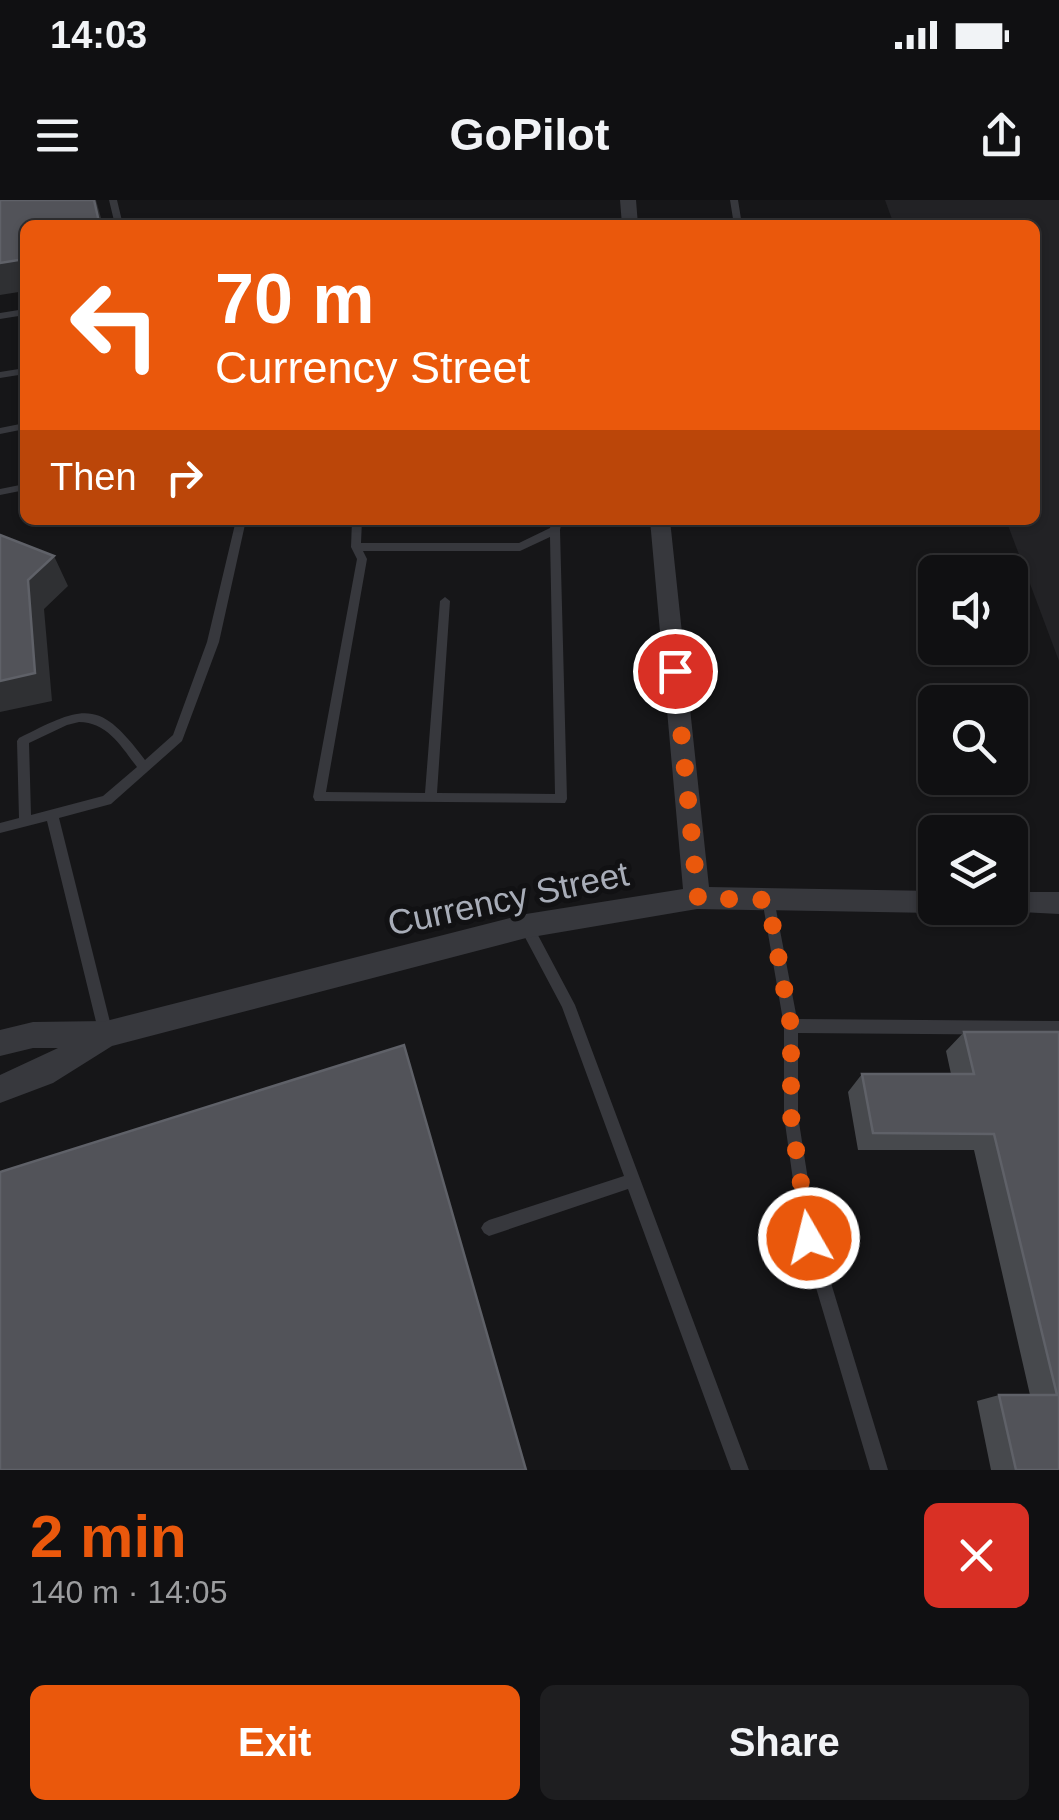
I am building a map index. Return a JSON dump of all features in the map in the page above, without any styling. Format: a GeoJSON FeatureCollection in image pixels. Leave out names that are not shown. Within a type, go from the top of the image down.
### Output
{"type":"FeatureCollection","features":[{"type":"Feature","properties":{"kind":"street"},"geometry":{"type":"LineString","coordinates":[[661,525],[698,898]]}},
{"type":"Feature","properties":{"kind":"street","name":"Currency Street"},"geometry":{"type":"LineString","coordinates":[[0,1043],[33,1035],[106,1034],[526,926],[698,898],[918,902]]}},
{"type":"Feature","properties":{"kind":"street"},"geometry":{"type":"LineString","coordinates":[[1028,903],[1059,904]]}},
{"type":"Feature","properties":{"kind":"street","name":"Currency Street"},"geometry":{"type":"LineString","coordinates":[[0,1089],[43,1073],[106,1034]]}},
{"type":"Feature","properties":{"kind":"lane"},"geometry":{"type":"LineString","coordinates":[[0,828],[108,800],[178,738],[213,642],[240,525]]}},
{"type":"Feature","properties":{"kind":"lane"},"geometry":{"type":"LineString","coordinates":[[357,525],[356,547],[362,559],[320,798],[561,799],[556,525]]}},
{"type":"Feature","properties":{"kind":"lane"},"geometry":{"type":"LineString","coordinates":[[356,547],[520,548],[556,525]]}},
{"type":"Feature","properties":{"kind":"lane"},"geometry":{"type":"LineString","coordinates":[[432,798],[446,601]]}},
{"type":"Feature","properties":{"kind":"lane"},"geometry":{"type":"LineString","coordinates":[[25,822],[23,741],[66,718],[102,719],[116,729],[144,768]]}},
{"type":"Feature","properties":{"kind":"lane"},"geometry":{"type":"LineString","coordinates":[[52,814],[106,1034]]}},
{"type":"Feature","properties":{"kind":"lane"},"geometry":{"type":"LineString","coordinates":[[768,900],[791,1026],[791,1116],[809,1238],[879,1470]]}},
{"type":"Feature","properties":{"kind":"lane"},"geometry":{"type":"LineString","coordinates":[[526,926],[568,1005],[740,1470]]}},
{"type":"Feature","properties":{"kind":"lane"},"geometry":{"type":"LineString","coordinates":[[791,1026],[1059,1028]]}},
{"type":"Feature","properties":{"kind":"lane"},"geometry":{"type":"LineString","coordinates":[[489,1228],[633,1180]]}},
{"type":"Feature","properties":{"kind":"shaded area"},"geometry":{"type":"Polygon","coordinates":[[[885,200],[1059,200],[1059,661],[1028,579],[1028,555],[1019,555],[1008,525],[1040,525],[1040,220],[892,220],[885,200]]]}},
{"type":"Feature","properties":{"kind":"building"},"geometry":{"type":"Polygon","coordinates":[[[0,200],[94,200],[99,220],[20,220],[20,260],[0,263],[0,200]]]}},
{"type":"Feature","properties":{"kind":"building"},"geometry":{"type":"Polygon","coordinates":[[[0,535],[54,556],[28,580],[35,673],[0,681],[0,535]]]}},
{"type":"Feature","properties":{"kind":"building"},"geometry":{"type":"Polygon","coordinates":[[[964,1032],[1059,1032],[1059,1470],[1016,1470],[999,1395],[1057,1395],[994,1134],[873,1133],[862,1074],[974,1074],[964,1032]]]}},
{"type":"Feature","properties":{"kind":"building"},"geometry":{"type":"Polygon","coordinates":[[[404,1045],[526,1470],[0,1470],[0,1172],[404,1045]]]}},
{"type":"Feature","properties":{"kind":"route"},"geometry":{"type":"LineString","coordinates":[[675,671],[698,898],[768,900],[791,1026],[791,1116],[809,1238]]}}]}
